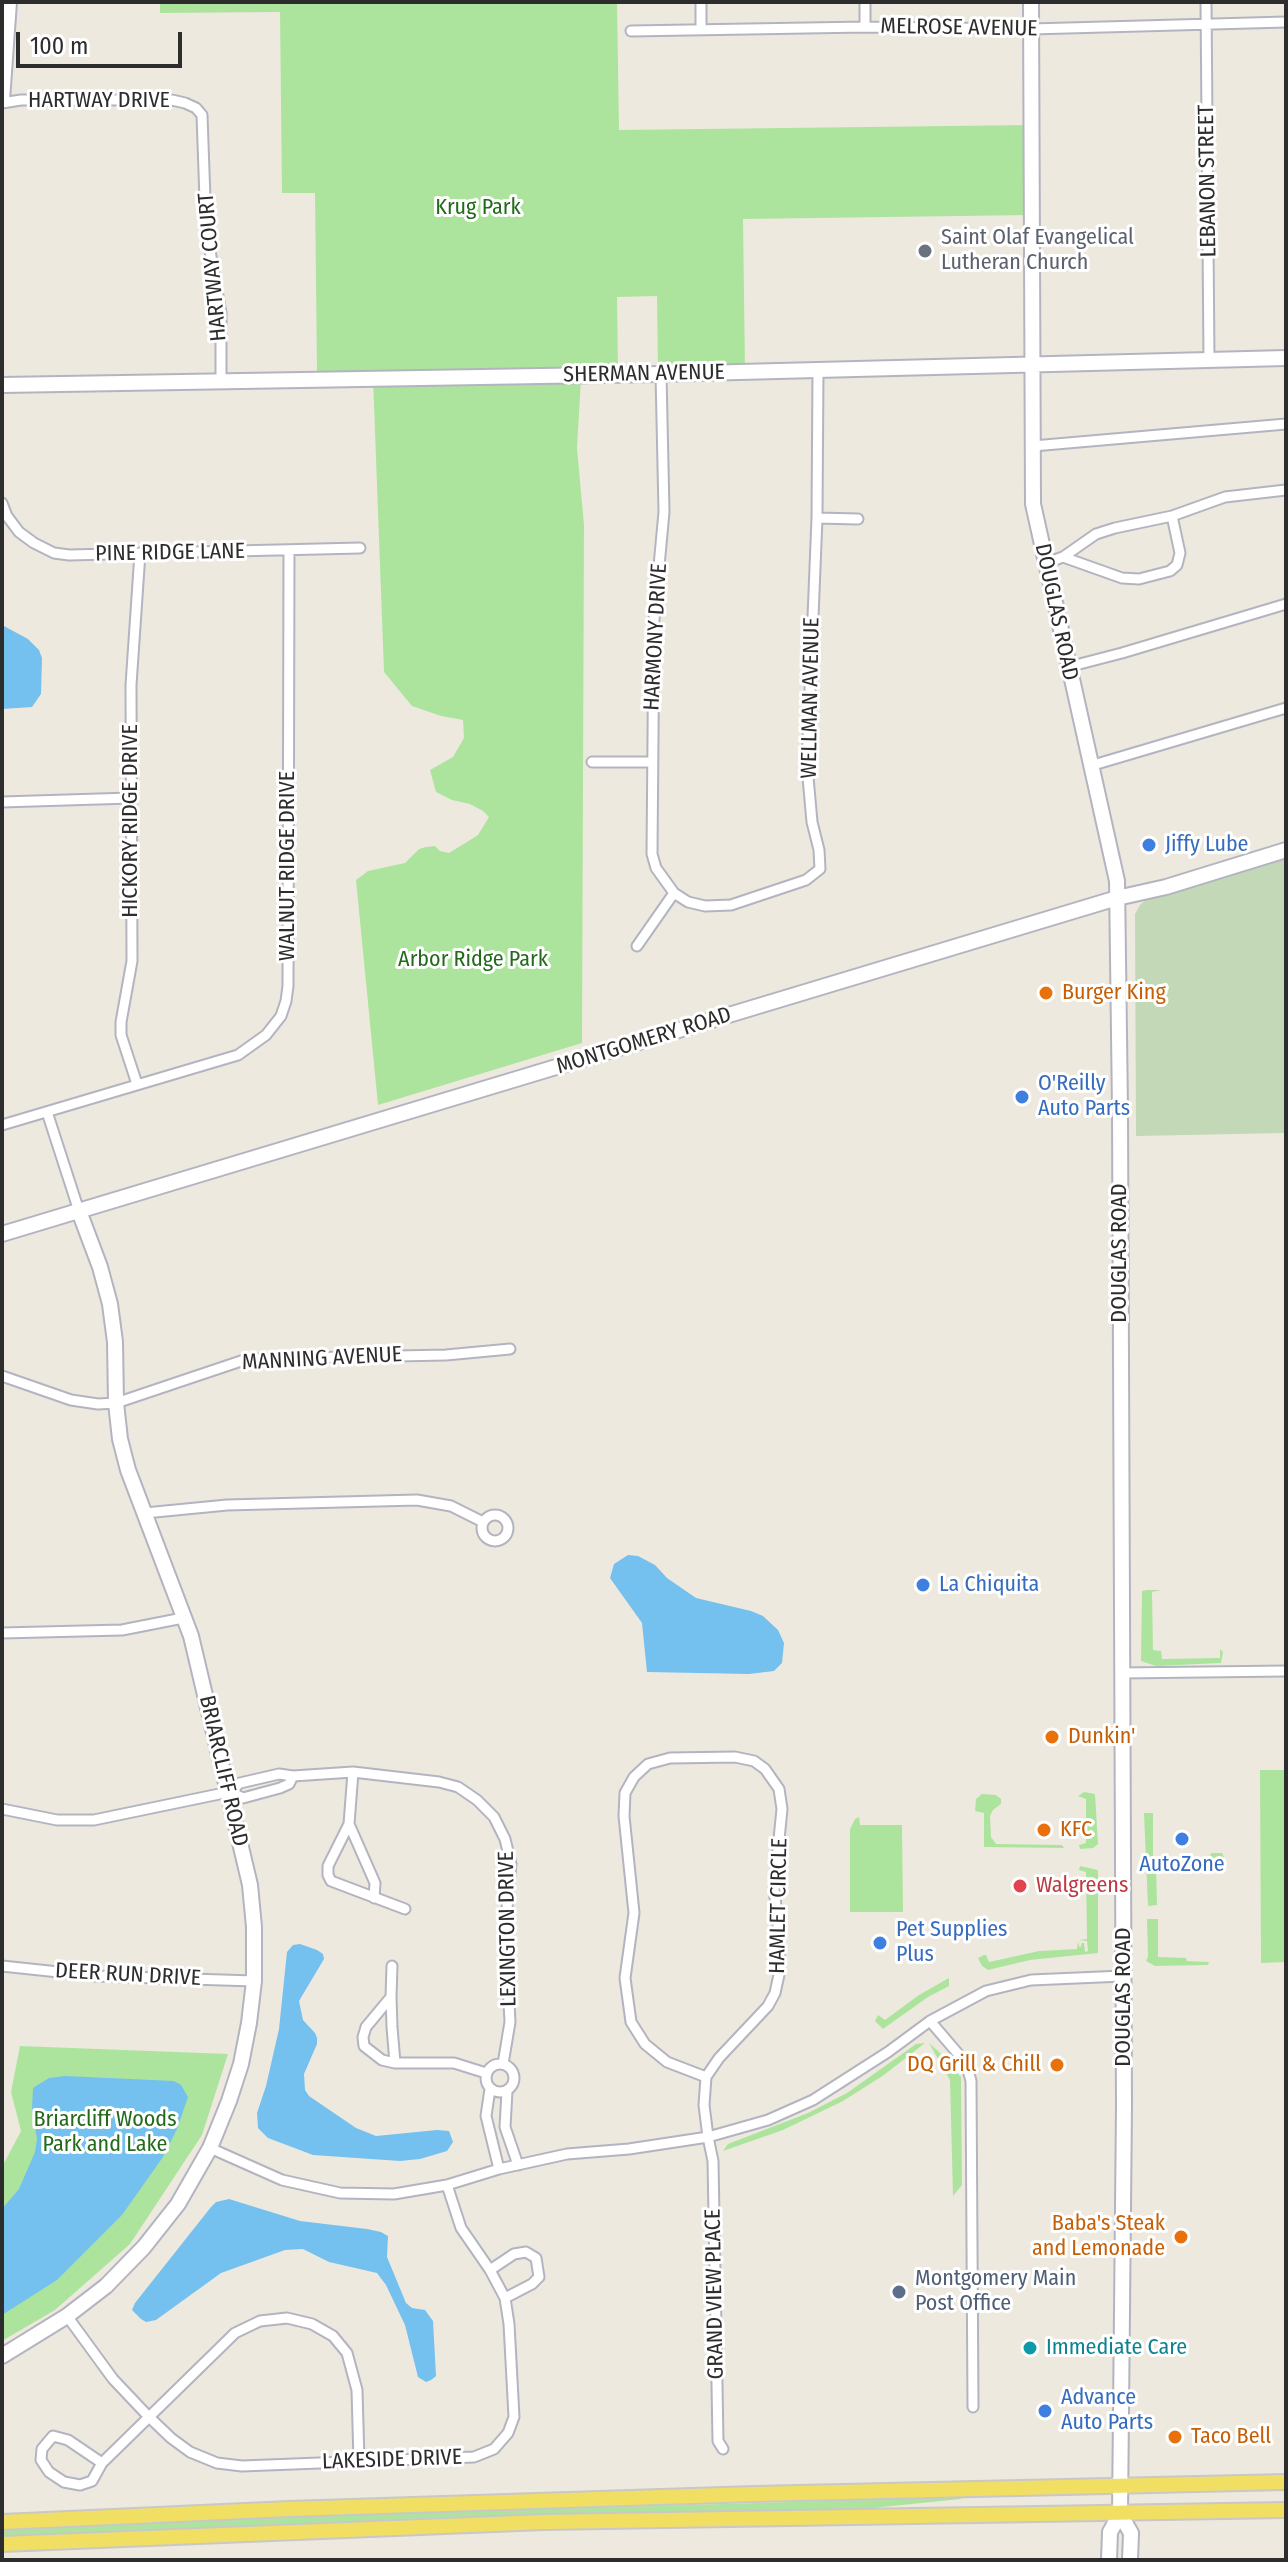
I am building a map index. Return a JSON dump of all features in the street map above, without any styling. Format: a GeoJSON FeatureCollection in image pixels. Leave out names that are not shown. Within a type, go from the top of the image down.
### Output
{"type":"FeatureCollection","features":[{"type":"Feature","properties":{"kind":"main road"},"geometry":{"type":"LineString","coordinates":[[2,2522],[754,2494],[1286,2482]]}},
{"type":"Feature","properties":{"kind":"main road"},"geometry":{"type":"LineString","coordinates":[[2,2544],[528,2523],[1286,2510]]}},
{"type":"Feature","properties":{"kind":"street"},"geometry":{"type":"LineString","coordinates":[[2,102],[9,2]]}},
{"type":"Feature","properties":{"kind":"street"},"geometry":{"type":"LineString","coordinates":[[701,2],[701,30]]}},
{"type":"Feature","properties":{"kind":"street"},"geometry":{"type":"LineString","coordinates":[[865,2],[865,27]]}},
{"type":"Feature","properties":{"kind":"street","name":"DOUGLAS ROAD"},"geometry":{"type":"LineString","coordinates":[[1031,2],[1033,504],[1117,881],[1124,2106],[1121,2486],[1120,2514],[1110,2532],[1109,2560]]}},
{"type":"Feature","properties":{"kind":"street","name":"LEBANON STREET"},"geometry":{"type":"LineString","coordinates":[[1206,2],[1209,360]]}},
{"type":"Feature","properties":{"kind":"street","name":"MELROSE AVENUE"},"geometry":{"type":"LineString","coordinates":[[631,31],[865,27],[1031,29],[1286,22]]}},
{"type":"Feature","properties":{"kind":"street","name":"HARTWAY DRIVE"},"geometry":{"type":"LineString","coordinates":[[2,102],[172,100],[196,108]]}},
{"type":"Feature","properties":{"kind":"street","name":"HARTWAY COURT"},"geometry":{"type":"LineString","coordinates":[[196,108],[202,115],[205,130],[205,208],[221,313],[221,381]]}},
{"type":"Feature","properties":{"kind":"street","name":"SHERMAN AVENUE"},"geometry":{"type":"LineString","coordinates":[[2,385],[661,374],[1286,358]]}},
{"type":"Feature","properties":{"kind":"street","name":"WELLMAN AVENUE"},"geometry":{"type":"LineString","coordinates":[[674,893],[688,902],[705,906],[731,905],[806,880],[820,869],[807,766],[817,518],[818,370]]}},
{"type":"Feature","properties":{"kind":"street","name":"HARMONY DRIVE"},"geometry":{"type":"LineString","coordinates":[[661,374],[664,512],[654,620],[652,854],[656,868],[674,893]]}},
{"type":"Feature","properties":{"kind":"street"},"geometry":{"type":"LineString","coordinates":[[1033,446],[1286,424]]}},
{"type":"Feature","properties":{"kind":"street"},"geometry":{"type":"LineString","coordinates":[[1046,563],[1063,557],[1096,534],[1115,528],[1172,516],[1225,497],[1286,490]]}},
{"type":"Feature","properties":{"kind":"street","name":"PINE RIDGE LANE"},"geometry":{"type":"LineString","coordinates":[[2,503],[19,532],[54,553],[69,555],[360,548]]}},
{"type":"Feature","properties":{"kind":"street"},"geometry":{"type":"LineString","coordinates":[[1063,557],[1122,578],[1139,579],[1170,571],[1177,565],[1180,553],[1172,516]]}},
{"type":"Feature","properties":{"kind":"street"},"geometry":{"type":"LineString","coordinates":[[817,518],[858,519]]}},
{"type":"Feature","properties":{"kind":"street","name":"WALNUT RIDGE DRIVE"},"geometry":{"type":"LineString","coordinates":[[2,1125],[238,1055],[253,1046],[274,1026],[286,1001],[289,550]]}},
{"type":"Feature","properties":{"kind":"street","name":"HICKORY RIDGE DRIVE"},"geometry":{"type":"LineString","coordinates":[[137,1084],[121,1035],[121,1022],[132,961],[131,685],[140,553]]}},
{"type":"Feature","properties":{"kind":"street"},"geometry":{"type":"LineString","coordinates":[[1068,667],[1286,604]]}},
{"type":"Feature","properties":{"kind":"street"},"geometry":{"type":"LineString","coordinates":[[1090,766],[1286,708]]}},
{"type":"Feature","properties":{"kind":"street"},"geometry":{"type":"LineString","coordinates":[[592,762],[652,762]]}},
{"type":"Feature","properties":{"kind":"street"},"geometry":{"type":"LineString","coordinates":[[2,802],[131,798]]}},
{"type":"Feature","properties":{"kind":"street","name":"MONTGOMERY ROAD"},"geometry":{"type":"LineString","coordinates":[[2,1234],[1117,898],[1166,887],[1286,850]]}},
{"type":"Feature","properties":{"kind":"street"},"geometry":{"type":"LineString","coordinates":[[637,946],[674,893]]}},
{"type":"Feature","properties":{"kind":"street","name":"BRIARCLIFF ROAD"},"geometry":{"type":"LineString","coordinates":[[2,2356],[67,2316],[106,2286],[144,2247],[178,2204],[210,2148],[241,2064],[254,1981],[250,1885],[229,1792],[191,1636],[128,1470],[116,1403],[115,1342],[110,1304],[47,1112]]}},
{"type":"Feature","properties":{"kind":"street","name":"MANNING AVENUE"},"geometry":{"type":"LineString","coordinates":[[2,1376],[71,1400],[98,1404],[116,1403],[247,1359],[446,1355],[510,1349]]}},
{"type":"Feature","properties":{"kind":"street"},"geometry":{"type":"LineString","coordinates":[[145,1513],[227,1505],[417,1500],[451,1506],[483,1522]]}},
{"type":"Feature","properties":{"kind":"street"},"geometry":{"type":"LineString","coordinates":[[2,1633],[122,1630],[183,1618]]}},
{"type":"Feature","properties":{"kind":"street"},"geometry":{"type":"LineString","coordinates":[[1121,1673],[1286,1671]]}},
{"type":"Feature","properties":{"kind":"street","name":"HAMLET CIRCLE"},"geometry":{"type":"LineString","coordinates":[[735,1757],[754,1761],[768,1771],[779,1789],[782,1809],[774,1889],[780,1970],[775,1993],[768,2006],[719,2058],[706,2077],[667,2062],[645,2044],[631,2022],[625,1978],[634,1913],[624,1816],[625,1793],[634,1777],[648,1764],[670,1758],[735,1757]]}},
{"type":"Feature","properties":{"kind":"street"},"geometry":{"type":"LineString","coordinates":[[353,1772],[349,1824],[328,1866],[328,1875],[331,1881],[405,1909]]}},
{"type":"Feature","properties":{"kind":"street","name":"LEXINGTON DRIVE"},"geometry":{"type":"LineString","coordinates":[[229,1792],[240,1783],[279,1774],[353,1772],[458,1787],[494,1817],[505,1839],[511,1864],[505,1930],[510,2022],[503,2064],[514,2075],[513,2085],[507,2091],[505,2127],[518,2165]]}},
{"type":"Feature","properties":{"kind":"street","name":"LEXINGTON DRIVE"},"geometry":{"type":"LineString","coordinates":[[229,1792],[245,1797],[280,1788],[289,1784],[293,1776]]}},
{"type":"Feature","properties":{"kind":"street"},"geometry":{"type":"LineString","coordinates":[[2,1809],[57,1820],[94,1820],[229,1792]]}},
{"type":"Feature","properties":{"kind":"street"},"geometry":{"type":"LineString","coordinates":[[349,1824],[375,1883],[374,1898]]}},
{"type":"Feature","properties":{"kind":"street","name":"DEER RUN DRIVE"},"geometry":{"type":"LineString","coordinates":[[2,1966],[96,1976],[254,1981]]}},
{"type":"Feature","properties":{"kind":"street"},"geometry":{"type":"LineString","coordinates":[[392,1966],[395,2063]]}},
{"type":"Feature","properties":{"kind":"street"},"geometry":{"type":"LineString","coordinates":[[210,2148],[282,2180],[340,2193],[394,2194],[447,2185],[499,2169],[567,2154],[629,2149],[708,2137],[768,2120],[813,2100],[930,2021],[986,1991],[1031,1980],[1123,1976]]}},
{"type":"Feature","properties":{"kind":"street"},"geometry":{"type":"LineString","coordinates":[[391,1997],[366,2027],[364,2046],[382,2060],[395,2063],[454,2063],[486,2073]]}},
{"type":"Feature","properties":{"kind":"street"},"geometry":{"type":"LineString","coordinates":[[930,2021],[966,2063],[971,2081],[973,2407]]}},
{"type":"Feature","properties":{"kind":"street"},"geometry":{"type":"LineString","coordinates":[[499,2169],[486,2116],[490,2089],[486,2073],[492,2066],[503,2064]]}},
{"type":"Feature","properties":{"kind":"street"},"geometry":{"type":"LineString","coordinates":[[706,2077],[704,2105],[708,2137]]}},
{"type":"Feature","properties":{"kind":"street"},"geometry":{"type":"LineString","coordinates":[[490,2089],[507,2091]]}},
{"type":"Feature","properties":{"kind":"street","name":"GRAND VIEW PLACE"},"geometry":{"type":"LineString","coordinates":[[708,2137],[713,2161],[718,2441],[723,2449]]}},
{"type":"Feature","properties":{"kind":"street","name":"LAKESIDE DRIVE"},"geometry":{"type":"LineString","coordinates":[[67,2316],[113,2379],[148,2416],[190,2452],[217,2463],[242,2466],[474,2457],[494,2449],[508,2433],[514,2417],[509,2324],[505,2298],[461,2228],[447,2185]]}},
{"type":"Feature","properties":{"kind":"street"},"geometry":{"type":"LineString","coordinates":[[490,2270],[514,2254],[526,2252],[536,2258],[539,2277],[505,2298]]}},
{"type":"Feature","properties":{"kind":"street"},"geometry":{"type":"LineString","coordinates":[[102,2463],[68,2440],[53,2436],[42,2449],[41,2460],[49,2472],[64,2482],[80,2485],[92,2481],[102,2463],[235,2333],[260,2321],[287,2318],[312,2324],[333,2336],[347,2353],[357,2390],[359,2461]]}},
{"type":"Feature","properties":{"kind":"street","name":"DOUGLAS ROAD"},"geometry":{"type":"LineString","coordinates":[[1120,2514],[1131,2533],[1130,2560]]}},
{"type":"Feature","properties":{"kind":"green space","name":"Krug Park"},"geometry":{"type":"Polygon","coordinates":[[[160,2],[617,2],[619,130],[1031,125],[1032,215],[743,219],[745,370],[658,371],[657,296],[617,297],[618,369],[317,372],[315,193],[282,193],[280,12],[160,13],[160,2]]]}},
{"type":"Feature","properties":{"kind":"green space","name":"Arbor Ridge Park"},"geometry":{"type":"Polygon","coordinates":[[[373,378],[581,379],[577,448],[584,525],[582,1043],[378,1105],[356,880],[368,871],[405,863],[419,849],[435,846],[449,853],[478,835],[489,817],[470,804],[436,792],[430,770],[453,757],[464,738],[463,720],[412,706],[384,672],[373,378]]]}},
{"type":"Feature","properties":{"kind":"green space"},"geometry":{"type":"Polygon","coordinates":[[[1286,856],[1286,1133],[1136,1136],[1135,914],[1148,898],[1286,856]]]}},
{"type":"Feature","properties":{"kind":"green space"},"geometry":{"type":"Polygon","coordinates":[[[1161,1590],[1152,1592],[1153,1650],[1161,1651],[1162,1659],[1220,1658],[1220,1649],[1223,1652],[1221,1663],[1156,1666],[1141,1661],[1142,1591],[1161,1590]]]}},
{"type":"Feature","properties":{"kind":"green space"},"geometry":{"type":"Polygon","coordinates":[[[1260,1770],[1286,1770],[1286,1962],[1261,1963],[1260,1770]]]}},
{"type":"Feature","properties":{"kind":"green space"},"geometry":{"type":"Polygon","coordinates":[[[1084,1792],[1095,1794],[1098,1844],[1093,1848],[1080,1849],[1079,1845],[1086,1843],[1086,1799],[1078,1796],[1084,1792]]]}},
{"type":"Feature","properties":{"kind":"green space"},"geometry":{"type":"Polygon","coordinates":[[[982,1794],[996,1795],[1001,1799],[1001,1804],[990,1816],[991,1837],[996,1844],[1062,1845],[1064,1848],[984,1847],[984,1813],[975,1811],[976,1799],[982,1794]]]}},
{"type":"Feature","properties":{"kind":"green space"},"geometry":{"type":"Polygon","coordinates":[[[1144,1813],[1153,1813],[1153,1858],[1210,1858],[1211,1853],[1222,1853],[1224,1857],[1220,1863],[1156,1864],[1157,1905],[1148,1906],[1144,1813]]]}},
{"type":"Feature","properties":{"kind":"green space"},"geometry":{"type":"Polygon","coordinates":[[[859,1817],[860,1825],[902,1825],[903,1912],[850,1912],[850,1829],[859,1817]]]}},
{"type":"Feature","properties":{"kind":"green space"},"geometry":{"type":"Polygon","coordinates":[[[1080,1866],[1098,1870],[1098,1953],[1030,1960],[988,1970],[982,1966],[978,1958],[984,1955],[989,1962],[1039,1951],[1077,1949],[1078,1942],[1080,1948],[1084,1943],[1085,1952],[1088,1951],[1087,1941],[1079,1940],[1087,1939],[1086,1872],[1079,1870],[1080,1866]]]}},
{"type":"Feature","properties":{"kind":"green space"},"geometry":{"type":"Polygon","coordinates":[[[1147,1919],[1158,1919],[1158,1957],[1186,1958],[1187,1961],[1209,1962],[1208,1965],[1155,1966],[1146,1961],[1147,1919]]]}},
{"type":"Feature","properties":{"kind":"green space"},"geometry":{"type":"Polygon","coordinates":[[[949,1978],[949,1986],[883,2029],[875,2021],[878,2015],[885,2020],[949,1978]]]}},
{"type":"Feature","properties":{"kind":"green space"},"geometry":{"type":"Polygon","coordinates":[[[925,2043],[884,2075],[843,2101],[783,2130],[723,2151],[728,2144],[808,2113],[847,2093],[916,2044],[925,2043]]]}},
{"type":"Feature","properties":{"kind":"green space"},"geometry":{"type":"Polygon","coordinates":[[[929,2043],[961,2077],[962,2185],[953,2196],[950,2080],[929,2043]]]}},
{"type":"Feature","properties":{"kind":"green space","name":"Briarcliff Woods Park and Lake"},"geometry":{"type":"Polygon","coordinates":[[[20,2046],[228,2054],[202,2135],[130,2244],[55,2310],[2,2341],[2,2167],[21,2131],[11,2092],[20,2046]]]}},
{"type":"Feature","properties":{"kind":"green space"},"geometry":{"type":"Polygon","coordinates":[[[961,2497],[843,2511],[454,2517],[2,2536],[2,2530],[246,2518],[961,2497]]]}},
{"type":"Feature","properties":{"kind":"water"},"geometry":{"type":"Polygon","coordinates":[[[2,625],[28,639],[42,658],[41,694],[32,707],[2,709],[2,625]]]}},
{"type":"Feature","properties":{"kind":"water"},"geometry":{"type":"Polygon","coordinates":[[[628,1555],[638,1556],[655,1565],[667,1578],[696,1598],[763,1616],[778,1630],[784,1643],[782,1663],[774,1671],[749,1674],[647,1672],[642,1623],[610,1578],[614,1564],[628,1555]]]}},
{"type":"Feature","properties":{"kind":"water"},"geometry":{"type":"Polygon","coordinates":[[[300,1944],[317,1950],[324,1959],[299,2001],[303,2020],[317,2038],[304,2074],[305,2090],[309,2096],[356,2128],[376,2136],[449,2131],[453,2142],[447,2151],[400,2161],[313,2155],[268,2138],[258,2128],[257,2113],[279,2029],[287,1952],[293,1945],[300,1944]]]}},
{"type":"Feature","properties":{"kind":"water","name":"Briarcliff Woods Park and Lake"},"geometry":{"type":"Polygon","coordinates":[[[49,2078],[174,2081],[181,2085],[188,2097],[163,2157],[122,2215],[57,2280],[2,2315],[2,2209],[19,2189],[35,2152],[37,2139],[32,2109],[33,2088],[49,2078]]]}},
{"type":"Feature","properties":{"kind":"water"},"geometry":{"type":"Polygon","coordinates":[[[229,2199],[300,2221],[367,2229],[388,2236],[387,2257],[406,2303],[412,2308],[425,2310],[433,2321],[436,2376],[426,2382],[418,2377],[405,2325],[377,2273],[329,2262],[303,2249],[285,2250],[221,2273],[156,2320],[146,2322],[141,2319],[132,2310],[135,2303],[211,2207],[216,2202],[229,2199]]]}},
{"type":"Feature","properties":{"kind":"place","name":"Saint Olaf Evangelical Lutheran Church"},"geometry":{"type":"Point","coordinates":[925,251]}},
{"type":"Feature","properties":{"kind":"place","name":"Jiffy Lube"},"geometry":{"type":"Point","coordinates":[1149,845]}},
{"type":"Feature","properties":{"kind":"place","name":"Burger King"},"geometry":{"type":"Point","coordinates":[1046,993]}},
{"type":"Feature","properties":{"kind":"place","name":"O'Reilly Auto Parts"},"geometry":{"type":"Point","coordinates":[1022,1097]}},
{"type":"Feature","properties":{"kind":"place","name":"La Chiquita"},"geometry":{"type":"Point","coordinates":[923,1585]}},
{"type":"Feature","properties":{"kind":"place","name":"Dunkin'"},"geometry":{"type":"Point","coordinates":[1052,1737]}},
{"type":"Feature","properties":{"kind":"place","name":"KFC"},"geometry":{"type":"Point","coordinates":[1044,1830]}},
{"type":"Feature","properties":{"kind":"place","name":"AutoZone"},"geometry":{"type":"Point","coordinates":[1182,1839]}},
{"type":"Feature","properties":{"kind":"place","name":"Walgreens"},"geometry":{"type":"Point","coordinates":[1020,1886]}},
{"type":"Feature","properties":{"kind":"place","name":"Pet Supplies Plus"},"geometry":{"type":"Point","coordinates":[880,1943]}},
{"type":"Feature","properties":{"kind":"place","name":"DQ Grill & Chill"},"geometry":{"type":"Point","coordinates":[1057,2065]}},
{"type":"Feature","properties":{"kind":"place","name":"Baba's Steak and Lemonade"},"geometry":{"type":"Point","coordinates":[1181,2237]}},
{"type":"Feature","properties":{"kind":"place","name":"Montgomery Main Post Office"},"geometry":{"type":"Point","coordinates":[899,2292]}},
{"type":"Feature","properties":{"kind":"place","name":"Immediate Care"},"geometry":{"type":"Point","coordinates":[1030,2348]}},
{"type":"Feature","properties":{"kind":"place","name":"Advance Auto Parts"},"geometry":{"type":"Point","coordinates":[1045,2411]}},
{"type":"Feature","properties":{"kind":"place","name":"Taco Bell"},"geometry":{"type":"Point","coordinates":[1175,2437]}}]}
